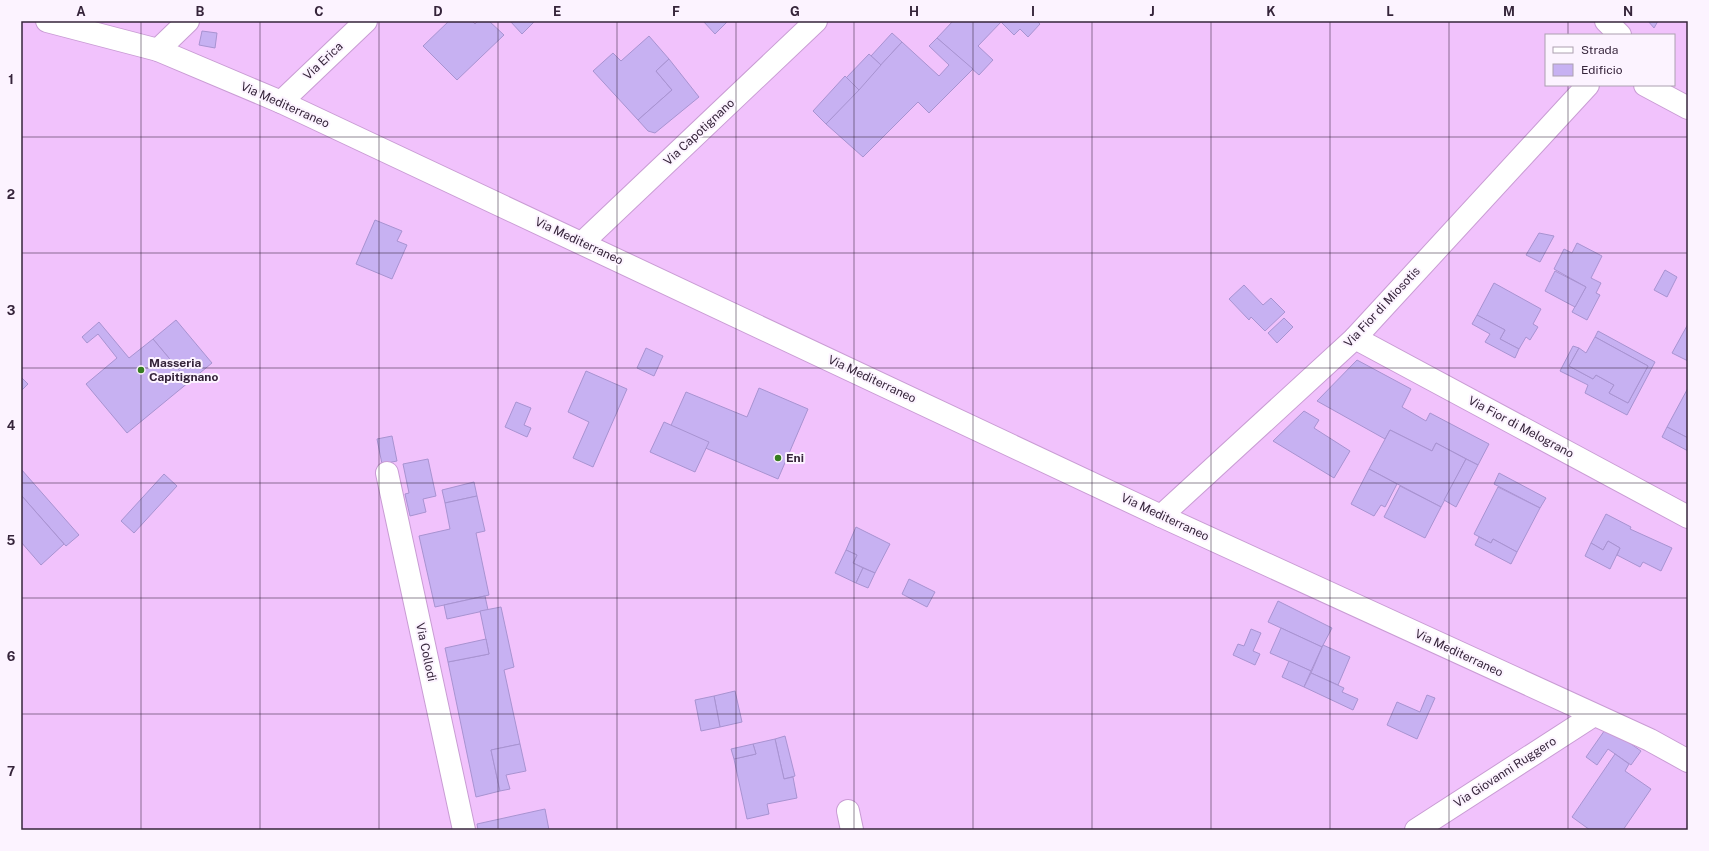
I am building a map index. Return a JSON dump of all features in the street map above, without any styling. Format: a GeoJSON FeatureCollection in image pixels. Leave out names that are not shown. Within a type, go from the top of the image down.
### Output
{"type":"FeatureCollection","features":[{"type":"Feature","properties":{"kind":"street","name":"Via Mediterraneo"},"geometry":{"type":"LineString","coordinates":[[47,21],[158,50],[281,102],[1161,516],[1650,740],[1688,761]]}},
{"type":"Feature","properties":{"kind":"street"},"geometry":{"type":"LineString","coordinates":[[158,50],[188,21]]}},
{"type":"Feature","properties":{"kind":"street","name":"Via Erica"},"geometry":{"type":"LineString","coordinates":[[281,102],[366,21]]}},
{"type":"Feature","properties":{"kind":"street","name":"Via Capotignano"},"geometry":{"type":"LineString","coordinates":[[582,243],[816,21]]}},
{"type":"Feature","properties":{"kind":"street"},"geometry":{"type":"LineString","coordinates":[[1606,21],[1619,34]]}},
{"type":"Feature","properties":{"kind":"street"},"geometry":{"type":"LineString","coordinates":[[1621,34],[1629,21]]}},
{"type":"Feature","properties":{"kind":"street","name":"Via Fior di Miosotis"},"geometry":{"type":"LineString","coordinates":[[1161,516],[1355,338],[1587,86]]}},
{"type":"Feature","properties":{"kind":"street"},"geometry":{"type":"LineString","coordinates":[[1647,86],[1688,108]]}},
{"type":"Feature","properties":{"kind":"street","name":"Via Fior di Melograno"},"geometry":{"type":"LineString","coordinates":[[1355,338],[1688,517]]}},
{"type":"Feature","properties":{"kind":"street","name":"Via Collodi"},"geometry":{"type":"LineString","coordinates":[[387,473],[464,830]]}},
{"type":"Feature","properties":{"kind":"street","name":"Via Giovanni Ruggero"},"geometry":{"type":"LineString","coordinates":[[1416,830],[1594,715]]}},
{"type":"Feature","properties":{"kind":"building"},"geometry":{"type":"Polygon","coordinates":[[[449,21],[472,21],[475,24],[478,21],[489,21],[504,35],[457,80],[423,46],[449,21]]]}},
{"type":"Feature","properties":{"kind":"building"},"geometry":{"type":"Polygon","coordinates":[[[510,21],[534,21],[534,22],[522,34],[510,21]]]}},
{"type":"Feature","properties":{"kind":"building"},"geometry":{"type":"Polygon","coordinates":[[[703,21],[728,21],[715,34],[703,21]]]}},
{"type":"Feature","properties":{"kind":"building"},"geometry":{"type":"Polygon","coordinates":[[[953,21],[1002,21],[978,46],[993,60],[979,75],[937,38],[953,21]]]}},
{"type":"Feature","properties":{"kind":"building"},"geometry":{"type":"Polygon","coordinates":[[[1037,21],[1040,24],[1028,37],[1020,29],[1014,35],[1001,22],[1037,21]]]}},
{"type":"Feature","properties":{"kind":"building"},"geometry":{"type":"Polygon","coordinates":[[[1648,21],[1658,21],[1654,28],[1648,21]]]}},
{"type":"Feature","properties":{"kind":"building"},"geometry":{"type":"Polygon","coordinates":[[[202,31],[217,33],[215,48],[199,45],[202,31]]]}},
{"type":"Feature","properties":{"kind":"building"},"geometry":{"type":"Polygon","coordinates":[[[892,33],[902,42],[881,65],[871,56],[892,33]]]}},
{"type":"Feature","properties":{"kind":"building"},"geometry":{"type":"Polygon","coordinates":[[[649,36],[669,59],[656,71],[672,90],[638,120],[593,71],[613,53],[621,61],[649,36]]]}},
{"type":"Feature","properties":{"kind":"building"},"geometry":{"type":"Polygon","coordinates":[[[937,38],[973,69],[929,113],[918,102],[863,157],[826,124],[902,42],[939,76],[949,65],[929,46],[937,38]]]}},
{"type":"Feature","properties":{"kind":"building"},"geometry":{"type":"Polygon","coordinates":[[[869,54],[881,65],[859,90],[846,78],[869,54]]]}},
{"type":"Feature","properties":{"kind":"building"},"geometry":{"type":"Polygon","coordinates":[[[669,59],[699,97],[655,133],[648,131],[638,120],[672,90],[656,71],[669,59]]]}},
{"type":"Feature","properties":{"kind":"building"},"geometry":{"type":"Polygon","coordinates":[[[845,76],[859,90],[826,124],[813,111],[845,76]]]}},
{"type":"Feature","properties":{"kind":"building"},"geometry":{"type":"Polygon","coordinates":[[[375,220],[402,231],[397,241],[407,245],[392,279],[356,264],[375,220]]]}},
{"type":"Feature","properties":{"kind":"building"},"geometry":{"type":"Polygon","coordinates":[[[1539,233],[1554,236],[1540,262],[1526,255],[1539,233]]]}},
{"type":"Feature","properties":{"kind":"building"},"geometry":{"type":"Polygon","coordinates":[[[1577,243],[1602,256],[1591,278],[1601,283],[1596,293],[1600,295],[1587,320],[1572,312],[1586,287],[1554,269],[1564,249],[1572,253],[1577,243]]]}},
{"type":"Feature","properties":{"kind":"building"},"geometry":{"type":"Polygon","coordinates":[[[1665,270],[1677,277],[1667,297],[1654,290],[1665,270]]]}},
{"type":"Feature","properties":{"kind":"building"},"geometry":{"type":"Polygon","coordinates":[[[1555,271],[1586,287],[1575,307],[1545,291],[1555,271]]]}},
{"type":"Feature","properties":{"kind":"building"},"geometry":{"type":"Polygon","coordinates":[[[1494,283],[1541,309],[1533,324],[1538,327],[1530,340],[1526,337],[1519,349],[1500,339],[1505,330],[1477,315],[1494,283]]]}},
{"type":"Feature","properties":{"kind":"building"},"geometry":{"type":"Polygon","coordinates":[[[1244,285],[1263,305],[1271,298],[1285,312],[1265,331],[1251,317],[1249,320],[1229,299],[1244,285]]]}},
{"type":"Feature","properties":{"kind":"building"},"geometry":{"type":"Polygon","coordinates":[[[1477,315],[1505,330],[1500,339],[1519,349],[1515,358],[1485,342],[1490,334],[1472,324],[1477,315]]]}},
{"type":"Feature","properties":{"kind":"building"},"geometry":{"type":"Polygon","coordinates":[[[1284,318],[1293,327],[1277,343],[1268,333],[1284,318]]]}},
{"type":"Feature","properties":{"kind":"building"},"geometry":{"type":"Polygon","coordinates":[[[176,320],[212,363],[189,382],[153,339],[176,320]]]}},
{"type":"Feature","properties":{"kind":"building","name":"Masseria Capitignano"},"geometry":{"type":"Polygon","coordinates":[[[99,322],[129,358],[153,339],[189,382],[127,433],[86,384],[117,358],[98,334],[87,343],[82,337],[99,322]]]}},
{"type":"Feature","properties":{"kind":"building"},"geometry":{"type":"Polygon","coordinates":[[[1688,324],[1688,361],[1672,353],[1688,324]]]}},
{"type":"Feature","properties":{"kind":"building"},"geometry":{"type":"Polygon","coordinates":[[[1598,331],[1655,362],[1627,415],[1585,393],[1588,385],[1560,371],[1573,346],[1579,348],[1569,366],[1593,379],[1596,375],[1614,385],[1609,393],[1628,403],[1648,366],[1595,337],[1598,331]]]}},
{"type":"Feature","properties":{"kind":"building"},"geometry":{"type":"Polygon","coordinates":[[[1595,337],[1648,366],[1628,403],[1609,393],[1614,385],[1596,375],[1593,379],[1569,366],[1579,348],[1586,353],[1595,337]]]}},
{"type":"Feature","properties":{"kind":"building"},"geometry":{"type":"Polygon","coordinates":[[[646,348],[663,356],[654,376],[637,368],[646,348]]]}},
{"type":"Feature","properties":{"kind":"building"},"geometry":{"type":"Polygon","coordinates":[[[1357,360],[1411,389],[1402,407],[1426,421],[1430,413],[1489,444],[1478,465],[1436,443],[1432,451],[1390,430],[1385,439],[1317,401],[1357,360]]]}},
{"type":"Feature","properties":{"kind":"building"},"geometry":{"type":"Polygon","coordinates":[[[586,371],[627,389],[593,467],[573,458],[589,422],[568,412],[586,371]]]}},
{"type":"Feature","properties":{"kind":"building"},"geometry":{"type":"Polygon","coordinates":[[[21,377],[28,384],[21,391],[21,377]]]}},
{"type":"Feature","properties":{"kind":"building"},"geometry":{"type":"Polygon","coordinates":[[[759,388],[808,409],[778,479],[668,432],[686,392],[747,417],[759,388]]]}},
{"type":"Feature","properties":{"kind":"building"},"geometry":{"type":"Polygon","coordinates":[[[1688,388],[1688,438],[1667,427],[1688,388]]]}},
{"type":"Feature","properties":{"kind":"building"},"geometry":{"type":"Polygon","coordinates":[[[516,402],[531,408],[524,425],[531,428],[527,437],[505,427],[516,402]]]}},
{"type":"Feature","properties":{"kind":"building"},"geometry":{"type":"Polygon","coordinates":[[[1304,411],[1319,420],[1314,428],[1350,451],[1334,478],[1273,441],[1304,411]]]}},
{"type":"Feature","properties":{"kind":"building"},"geometry":{"type":"Polygon","coordinates":[[[664,422],[709,442],[695,472],[650,452],[664,422]]]}},
{"type":"Feature","properties":{"kind":"building"},"geometry":{"type":"Polygon","coordinates":[[[1667,427],[1688,438],[1688,451],[1662,437],[1667,427]]]}},
{"type":"Feature","properties":{"kind":"building"},"geometry":{"type":"Polygon","coordinates":[[[1390,430],[1432,451],[1436,443],[1466,459],[1441,507],[1369,469],[1390,430]]]}},
{"type":"Feature","properties":{"kind":"building"},"geometry":{"type":"Polygon","coordinates":[[[392,436],[397,461],[382,464],[377,439],[392,436]]]}},
{"type":"Feature","properties":{"kind":"building"},"geometry":{"type":"Polygon","coordinates":[[[428,459],[436,496],[423,499],[426,512],[410,516],[405,494],[409,493],[403,464],[428,459]]]}},
{"type":"Feature","properties":{"kind":"building"},"geometry":{"type":"Polygon","coordinates":[[[1466,459],[1478,465],[1456,507],[1444,500],[1466,459]]]}},
{"type":"Feature","properties":{"kind":"building"},"geometry":{"type":"Polygon","coordinates":[[[21,469],[79,535],[66,546],[21,495],[21,469]]]}},
{"type":"Feature","properties":{"kind":"building"},"geometry":{"type":"Polygon","coordinates":[[[1369,469],[1397,484],[1385,507],[1381,505],[1374,516],[1351,504],[1369,469]]]}},
{"type":"Feature","properties":{"kind":"building"},"geometry":{"type":"Polygon","coordinates":[[[1499,473],[1546,498],[1540,508],[1494,484],[1499,473]]]}},
{"type":"Feature","properties":{"kind":"building"},"geometry":{"type":"Polygon","coordinates":[[[164,474],[177,486],[134,533],[121,521],[164,474]]]}},
{"type":"Feature","properties":{"kind":"building"},"geometry":{"type":"Polygon","coordinates":[[[474,482],[477,496],[445,503],[442,490],[474,482]]]}},
{"type":"Feature","properties":{"kind":"building"},"geometry":{"type":"Polygon","coordinates":[[[1400,486],[1441,507],[1425,538],[1384,517],[1400,486]]]}},
{"type":"Feature","properties":{"kind":"building"},"geometry":{"type":"Polygon","coordinates":[[[1498,487],[1540,508],[1517,552],[1493,539],[1491,543],[1474,534],[1498,487]]]}},
{"type":"Feature","properties":{"kind":"building"},"geometry":{"type":"Polygon","coordinates":[[[21,495],[64,544],[41,565],[21,542],[21,495]]]}},
{"type":"Feature","properties":{"kind":"building"},"geometry":{"type":"Polygon","coordinates":[[[477,496],[485,531],[476,533],[489,595],[435,607],[419,536],[450,529],[445,503],[477,496]]]}},
{"type":"Feature","properties":{"kind":"building"},"geometry":{"type":"Polygon","coordinates":[[[1606,514],[1631,527],[1630,529],[1672,548],[1661,571],[1643,562],[1640,567],[1617,555],[1620,548],[1608,541],[1603,550],[1591,543],[1606,514]]]}},
{"type":"Feature","properties":{"kind":"building"},"geometry":{"type":"Polygon","coordinates":[[[856,527],[890,544],[875,573],[853,563],[857,555],[846,550],[856,527]]]}},
{"type":"Feature","properties":{"kind":"building"},"geometry":{"type":"Polygon","coordinates":[[[1479,537],[1491,543],[1493,539],[1517,552],[1511,564],[1475,545],[1479,537]]]}},
{"type":"Feature","properties":{"kind":"building"},"geometry":{"type":"Polygon","coordinates":[[[1608,541],[1620,548],[1610,569],[1585,556],[1591,543],[1603,550],[1608,541]]]}},
{"type":"Feature","properties":{"kind":"building"},"geometry":{"type":"Polygon","coordinates":[[[846,550],[857,555],[853,563],[863,568],[856,583],[835,573],[846,550]]]}},
{"type":"Feature","properties":{"kind":"building"},"geometry":{"type":"Polygon","coordinates":[[[863,568],[875,573],[868,588],[856,583],[863,568]]]}},
{"type":"Feature","properties":{"kind":"building"},"geometry":{"type":"Polygon","coordinates":[[[909,579],[935,592],[927,607],[902,594],[909,579]]]}},
{"type":"Feature","properties":{"kind":"building"},"geometry":{"type":"Polygon","coordinates":[[[485,596],[488,610],[447,619],[444,605],[485,596]]]}},
{"type":"Feature","properties":{"kind":"building"},"geometry":{"type":"Polygon","coordinates":[[[1278,601],[1332,628],[1322,647],[1268,622],[1278,601]]]}},
{"type":"Feature","properties":{"kind":"building"},"geometry":{"type":"Polygon","coordinates":[[[501,607],[514,667],[504,670],[520,744],[491,750],[500,791],[476,797],[448,662],[489,654],[480,611],[501,607]]]}},
{"type":"Feature","properties":{"kind":"building"},"geometry":{"type":"Polygon","coordinates":[[[1281,628],[1322,647],[1311,671],[1270,653],[1281,628]]]}},
{"type":"Feature","properties":{"kind":"building"},"geometry":{"type":"Polygon","coordinates":[[[1251,629],[1261,633],[1253,651],[1260,654],[1255,665],[1233,655],[1238,644],[1244,646],[1251,629]]]}},
{"type":"Feature","properties":{"kind":"building"},"geometry":{"type":"Polygon","coordinates":[[[486,639],[489,654],[448,662],[445,648],[486,639]]]}},
{"type":"Feature","properties":{"kind":"building"},"geometry":{"type":"Polygon","coordinates":[[[1323,645],[1350,657],[1338,685],[1311,673],[1323,645]]]}},
{"type":"Feature","properties":{"kind":"building"},"geometry":{"type":"Polygon","coordinates":[[[1289,661],[1311,671],[1304,687],[1282,677],[1289,661]]]}},
{"type":"Feature","properties":{"kind":"building"},"geometry":{"type":"Polygon","coordinates":[[[1311,673],[1344,688],[1342,692],[1358,699],[1353,710],[1304,687],[1311,673]]]}},
{"type":"Feature","properties":{"kind":"building"},"geometry":{"type":"Polygon","coordinates":[[[735,691],[742,722],[720,727],[714,696],[735,691]]]}},
{"type":"Feature","properties":{"kind":"building"},"geometry":{"type":"Polygon","coordinates":[[[1427,695],[1435,698],[1417,739],[1387,725],[1397,702],[1420,712],[1427,695]]]}},
{"type":"Feature","properties":{"kind":"building"},"geometry":{"type":"Polygon","coordinates":[[[714,696],[720,727],[701,731],[695,700],[714,696]]]}},
{"type":"Feature","properties":{"kind":"building"},"geometry":{"type":"Polygon","coordinates":[[[1607,727],[1641,751],[1631,765],[1608,749],[1597,765],[1586,757],[1607,727]]]}},
{"type":"Feature","properties":{"kind":"building"},"geometry":{"type":"Polygon","coordinates":[[[785,736],[795,776],[784,779],[775,739],[785,736]]]}},
{"type":"Feature","properties":{"kind":"building"},"geometry":{"type":"Polygon","coordinates":[[[775,739],[784,779],[793,777],[797,798],[767,804],[769,814],[747,819],[734,759],[756,754],[753,744],[775,739]]]}},
{"type":"Feature","properties":{"kind":"building"},"geometry":{"type":"Polygon","coordinates":[[[520,744],[526,771],[506,775],[510,789],[500,791],[491,750],[520,744]]]}},
{"type":"Feature","properties":{"kind":"building"},"geometry":{"type":"Polygon","coordinates":[[[753,744],[756,754],[734,759],[731,749],[753,744]]]}},
{"type":"Feature","properties":{"kind":"building"},"geometry":{"type":"Polygon","coordinates":[[[1615,754],[1629,764],[1625,771],[1651,789],[1623,830],[1590,830],[1572,817],[1615,754]]]}},
{"type":"Feature","properties":{"kind":"building"},"geometry":{"type":"Polygon","coordinates":[[[545,809],[549,830],[478,830],[477,824],[545,809]]]}},
{"type":"Feature","properties":{"kind":"place","name":"Masseria Capitignano"},"geometry":{"type":"Point","coordinates":[141,370]}},
{"type":"Feature","properties":{"kind":"place","name":"Eni"},"geometry":{"type":"Point","coordinates":[778,458]}}]}
